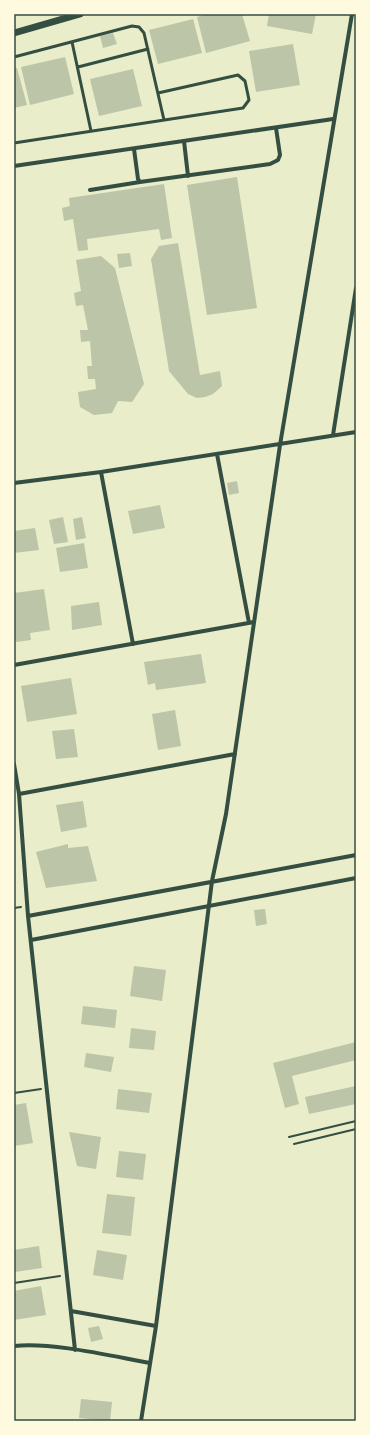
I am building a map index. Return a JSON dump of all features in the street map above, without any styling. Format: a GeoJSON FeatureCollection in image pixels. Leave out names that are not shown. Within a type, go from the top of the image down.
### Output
{"type":"FeatureCollection","features":[{"type":"Feature","properties":{"kind":"street"},"geometry":{"type":"LineString","coordinates":[[14,33],[80,14]]}},
{"type":"Feature","properties":{"kind":"street"},"geometry":{"type":"LineString","coordinates":[[141,1421],[156,1326],[212,881],[226,814],[280,445],[308,283],[333,119],[352,14]]}},
{"type":"Feature","properties":{"kind":"street"},"geometry":{"type":"LineString","coordinates":[[14,166],[333,119]]}},
{"type":"Feature","properties":{"kind":"street"},"geometry":{"type":"LineString","coordinates":[[90,190],[275,162],[278,160],[280,155],[276,128]]}},
{"type":"Feature","properties":{"kind":"street"},"geometry":{"type":"LineString","coordinates":[[184,141],[188,176]]}},
{"type":"Feature","properties":{"kind":"street"},"geometry":{"type":"LineString","coordinates":[[134,149],[138,179],[140,182]]}},
{"type":"Feature","properties":{"kind":"street"},"geometry":{"type":"LineString","coordinates":[[333,435],[356,288]]}},
{"type":"Feature","properties":{"kind":"street"},"geometry":{"type":"LineString","coordinates":[[14,483],[101,472],[356,432]]}},
{"type":"Feature","properties":{"kind":"street"},"geometry":{"type":"LineString","coordinates":[[216,454],[249,622]]}},
{"type":"Feature","properties":{"kind":"street"},"geometry":{"type":"LineString","coordinates":[[101,472],[133,644]]}},
{"type":"Feature","properties":{"kind":"street"},"geometry":{"type":"LineString","coordinates":[[14,665],[254,622]]}},
{"type":"Feature","properties":{"kind":"street"},"geometry":{"type":"LineString","coordinates":[[19,794],[235,754]]}},
{"type":"Feature","properties":{"kind":"street"},"geometry":{"type":"LineString","coordinates":[[14,764],[19,794],[28,916],[75,1350]]}},
{"type":"Feature","properties":{"kind":"street"},"geometry":{"type":"LineString","coordinates":[[28,916],[356,855]]}},
{"type":"Feature","properties":{"kind":"street"},"geometry":{"type":"LineString","coordinates":[[31,940],[356,878]]}},
{"type":"Feature","properties":{"kind":"street"},"geometry":{"type":"LineString","coordinates":[[71,1311],[156,1326]]}},
{"type":"Feature","properties":{"kind":"street"},"geometry":{"type":"LineString","coordinates":[[14,1346],[27,1345],[75,1350],[150,1363]]}},
{"type":"Feature","properties":{"kind":"lane"},"geometry":{"type":"LineString","coordinates":[[14,57],[136,26],[142,29],[148,49],[164,120]]}},
{"type":"Feature","properties":{"kind":"lane"},"geometry":{"type":"LineString","coordinates":[[72,42],[91,131]]}},
{"type":"Feature","properties":{"kind":"lane"},"geometry":{"type":"LineString","coordinates":[[78,67],[148,49]]}},
{"type":"Feature","properties":{"kind":"lane"},"geometry":{"type":"LineString","coordinates":[[14,143],[243,108],[248,103],[249,96],[244,79],[240,75],[235,74],[158,94]]}},
{"type":"Feature","properties":{"kind":"path"},"geometry":{"type":"LineString","coordinates":[[14,1093],[47,1088]]}},
{"type":"Feature","properties":{"kind":"path"},"geometry":{"type":"LineString","coordinates":[[289,1137],[356,1121]]}},
{"type":"Feature","properties":{"kind":"path"},"geometry":{"type":"LineString","coordinates":[[294,1144],[356,1129]]}},
{"type":"Feature","properties":{"kind":"path"},"geometry":{"type":"LineString","coordinates":[[14,1283],[67,1275]]}},
{"type":"Feature","properties":{"kind":"building"},"geometry":{"type":"Polygon","coordinates":[[[208,14],[242,14],[250,41],[206,53],[197,17],[208,14]]]}},
{"type":"Feature","properties":{"kind":"building"},"geometry":{"type":"Polygon","coordinates":[[[269,14],[316,14],[312,34],[267,26],[269,14]]]}},
{"type":"Feature","properties":{"kind":"building"},"geometry":{"type":"Polygon","coordinates":[[[193,19],[202,53],[158,64],[149,30],[193,19]]]}},
{"type":"Feature","properties":{"kind":"building"},"geometry":{"type":"Polygon","coordinates":[[[113,33],[117,44],[103,48],[100,36],[113,33]]]}},
{"type":"Feature","properties":{"kind":"building"},"geometry":{"type":"Polygon","coordinates":[[[293,44],[300,85],[256,92],[249,51],[293,44]]]}},
{"type":"Feature","properties":{"kind":"building"},"geometry":{"type":"Polygon","coordinates":[[[65,57],[74,94],[30,105],[21,67],[65,57]]]}},
{"type":"Feature","properties":{"kind":"building"},"geometry":{"type":"Polygon","coordinates":[[[17,68],[27,105],[14,108],[14,69],[17,68]]]}},
{"type":"Feature","properties":{"kind":"building"},"geometry":{"type":"Polygon","coordinates":[[[133,69],[142,106],[99,116],[90,79],[133,69]]]}},
{"type":"Feature","properties":{"kind":"building"},"geometry":{"type":"Polygon","coordinates":[[[237,177],[257,308],[207,315],[187,185],[237,177]]]}},
{"type":"Feature","properties":{"kind":"building"},"geometry":{"type":"Polygon","coordinates":[[[164,184],[172,238],[161,240],[159,229],[87,239],[88,250],[78,251],[73,219],[64,221],[62,208],[70,206],[69,198],[164,184]]]}},
{"type":"Feature","properties":{"kind":"building"},"geometry":{"type":"Polygon","coordinates":[[[178,243],[200,375],[220,371],[222,386],[213,394],[205,397],[197,398],[188,394],[169,371],[151,259],[159,246],[178,243]]]}},
{"type":"Feature","properties":{"kind":"building"},"geometry":{"type":"Polygon","coordinates":[[[130,253],[132,266],[119,268],[117,254],[130,253]]]}},
{"type":"Feature","properties":{"kind":"building"},"geometry":{"type":"Polygon","coordinates":[[[101,256],[115,268],[144,384],[132,402],[118,401],[112,413],[94,415],[80,407],[78,392],[96,389],[95,379],[88,379],[87,366],[92,366],[90,341],[81,342],[80,330],[88,330],[83,305],[76,306],[74,293],[81,291],[76,260],[101,256]]]}},
{"type":"Feature","properties":{"kind":"building"},"geometry":{"type":"Polygon","coordinates":[[[237,481],[239,493],[229,495],[227,483],[237,481]]]}},
{"type":"Feature","properties":{"kind":"building"},"geometry":{"type":"Polygon","coordinates":[[[160,505],[165,528],[133,534],[128,511],[160,505]]]}},
{"type":"Feature","properties":{"kind":"building"},"geometry":{"type":"Polygon","coordinates":[[[63,517],[68,542],[54,544],[49,520],[63,517]]]}},
{"type":"Feature","properties":{"kind":"building"},"geometry":{"type":"Polygon","coordinates":[[[82,517],[86,538],[76,540],[73,519],[82,517]]]}},
{"type":"Feature","properties":{"kind":"building"},"geometry":{"type":"Polygon","coordinates":[[[35,528],[39,550],[14,553],[14,531],[35,528]]]}},
{"type":"Feature","properties":{"kind":"building"},"geometry":{"type":"Polygon","coordinates":[[[84,543],[88,568],[60,572],[56,548],[84,543]]]}},
{"type":"Feature","properties":{"kind":"building"},"geometry":{"type":"Polygon","coordinates":[[[44,589],[50,630],[30,633],[31,640],[16,642],[14,633],[14,593],[44,589]]]}},
{"type":"Feature","properties":{"kind":"building"},"geometry":{"type":"Polygon","coordinates":[[[99,602],[102,625],[72,630],[71,606],[99,602]]]}},
{"type":"Feature","properties":{"kind":"building"},"geometry":{"type":"Polygon","coordinates":[[[201,654],[206,683],[156,690],[155,683],[148,685],[144,662],[201,654]]]}},
{"type":"Feature","properties":{"kind":"building"},"geometry":{"type":"Polygon","coordinates":[[[71,678],[77,714],[27,722],[21,686],[71,678]]]}},
{"type":"Feature","properties":{"kind":"building"},"geometry":{"type":"Polygon","coordinates":[[[175,710],[181,746],[158,750],[152,714],[175,710]]]}},
{"type":"Feature","properties":{"kind":"building"},"geometry":{"type":"Polygon","coordinates":[[[74,729],[78,757],[56,759],[52,731],[74,729]]]}},
{"type":"Feature","properties":{"kind":"building"},"geometry":{"type":"Polygon","coordinates":[[[83,801],[87,827],[61,832],[56,805],[83,801]]]}},
{"type":"Feature","properties":{"kind":"building"},"geometry":{"type":"Polygon","coordinates":[[[68,844],[68,848],[88,846],[97,881],[46,888],[36,852],[68,844]]]}},
{"type":"Feature","properties":{"kind":"building"},"geometry":{"type":"Polygon","coordinates":[[[265,909],[267,924],[256,926],[254,910],[265,909]]]}},
{"type":"Feature","properties":{"kind":"building"},"geometry":{"type":"Polygon","coordinates":[[[134,966],[166,970],[162,1001],[130,996],[134,966]]]}},
{"type":"Feature","properties":{"kind":"building"},"geometry":{"type":"Polygon","coordinates":[[[83,1006],[117,1010],[115,1028],[81,1024],[83,1006]]]}},
{"type":"Feature","properties":{"kind":"building"},"geometry":{"type":"Polygon","coordinates":[[[131,1028],[156,1031],[154,1050],[129,1048],[131,1028]]]}},
{"type":"Feature","properties":{"kind":"building"},"geometry":{"type":"Polygon","coordinates":[[[356,1042],[356,1060],[292,1076],[299,1104],[285,1108],[273,1063],[356,1042]]]}},
{"type":"Feature","properties":{"kind":"building"},"geometry":{"type":"Polygon","coordinates":[[[86,1053],[114,1057],[111,1072],[84,1067],[86,1053]]]}},
{"type":"Feature","properties":{"kind":"building"},"geometry":{"type":"Polygon","coordinates":[[[356,1086],[356,1104],[309,1114],[305,1097],[356,1086]]]}},
{"type":"Feature","properties":{"kind":"building"},"geometry":{"type":"Polygon","coordinates":[[[118,1089],[152,1093],[149,1113],[116,1109],[118,1089]]]}},
{"type":"Feature","properties":{"kind":"building"},"geometry":{"type":"Polygon","coordinates":[[[26,1103],[33,1143],[14,1146],[14,1105],[26,1103]]]}},
{"type":"Feature","properties":{"kind":"building"},"geometry":{"type":"Polygon","coordinates":[[[69,1132],[101,1137],[96,1169],[77,1166],[69,1132]]]}},
{"type":"Feature","properties":{"kind":"building"},"geometry":{"type":"Polygon","coordinates":[[[119,1151],[146,1154],[143,1180],[116,1177],[119,1151]]]}},
{"type":"Feature","properties":{"kind":"building"},"geometry":{"type":"Polygon","coordinates":[[[107,1194],[135,1197],[131,1236],[102,1233],[107,1194]]]}},
{"type":"Feature","properties":{"kind":"building"},"geometry":{"type":"Polygon","coordinates":[[[39,1246],[42,1268],[15,1272],[14,1250],[39,1246]]]}},
{"type":"Feature","properties":{"kind":"building"},"geometry":{"type":"Polygon","coordinates":[[[97,1250],[127,1255],[123,1280],[93,1275],[97,1250]]]}},
{"type":"Feature","properties":{"kind":"building"},"geometry":{"type":"Polygon","coordinates":[[[41,1286],[46,1315],[14,1320],[14,1291],[41,1286]]]}},
{"type":"Feature","properties":{"kind":"building"},"geometry":{"type":"Polygon","coordinates":[[[99,1326],[103,1339],[91,1342],[88,1328],[99,1326]]]}},
{"type":"Feature","properties":{"kind":"building"},"geometry":{"type":"Polygon","coordinates":[[[81,1399],[112,1402],[110,1421],[79,1418],[81,1399]]]}}]}
